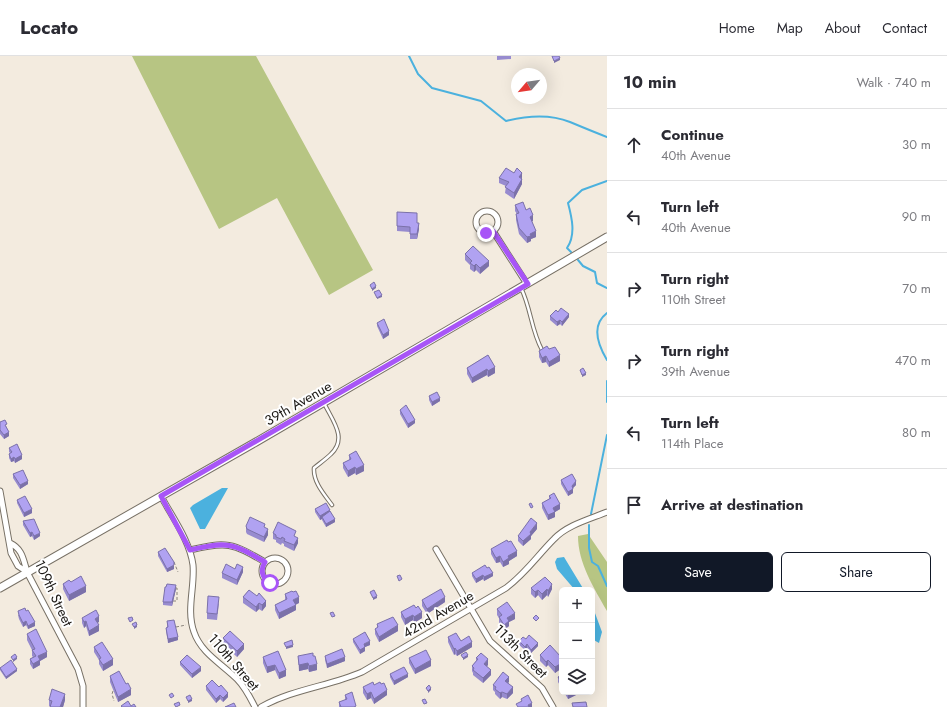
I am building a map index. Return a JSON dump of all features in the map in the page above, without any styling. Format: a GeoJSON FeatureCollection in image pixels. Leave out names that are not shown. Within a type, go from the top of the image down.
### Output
{"type":"FeatureCollection","features":[{"type":"Feature","properties":{"kind":"main road","name":"39th Avenue"},"geometry":{"type":"LineString","coordinates":[[0,588],[323,403],[607,237]]}},
{"type":"Feature","properties":{"kind":"street"},"geometry":{"type":"LineString","coordinates":[[490,211],[496,215],[497,226],[493,231],[482,232],[476,227],[476,219],[480,213],[490,211]]}},
{"type":"Feature","properties":{"kind":"street"},"geometry":{"type":"LineString","coordinates":[[493,231],[524,285]]}},
{"type":"Feature","properties":{"kind":"street"},"geometry":{"type":"LineString","coordinates":[[0,492],[10,543],[10,553],[18,566],[27,572]]}},
{"type":"Feature","properties":{"kind":"street","name":"110th Street"},"geometry":{"type":"LineString","coordinates":[[161,496],[190,550],[193,572],[191,610],[194,633],[201,645],[212,658],[237,679],[248,692],[255,707]]}},
{"type":"Feature","properties":{"kind":"street","name":"42nd Avenue"},"geometry":{"type":"LineString","coordinates":[[261,707],[275,699],[344,680],[362,672],[506,588],[522,576],[554,538],[563,531],[607,512]]}},
{"type":"Feature","properties":{"kind":"street","name":"109th Street"},"geometry":{"type":"LineString","coordinates":[[10,543],[17,547],[25,561],[27,572],[78,669],[83,686],[83,707]]}},
{"type":"Feature","properties":{"kind":"street"},"geometry":{"type":"LineString","coordinates":[[190,550],[220,544],[229,544],[265,562]]}},
{"type":"Feature","properties":{"kind":"street","name":"113th Street"},"geometry":{"type":"LineString","coordinates":[[436,550],[490,641],[542,688],[553,707]]}},
{"type":"Feature","properties":{"kind":"street"},"geometry":{"type":"LineString","coordinates":[[273,558],[284,562],[287,570],[283,581],[279,583],[270,583],[264,578],[262,570],[265,562],[273,558]]}},
{"type":"Feature","properties":{"kind":"lane"},"geometry":{"type":"LineString","coordinates":[[524,285],[536,339],[542,350]]}},
{"type":"Feature","properties":{"kind":"lane"},"geometry":{"type":"LineString","coordinates":[[323,403],[339,432],[340,439],[338,446],[331,454],[314,468],[314,473],[316,481],[332,505]]}},
{"type":"Feature","properties":{"kind":"path"},"geometry":{"type":"LineString","coordinates":[[172,558],[178,572]]}},
{"type":"Feature","properties":{"kind":"path"},"geometry":{"type":"LineString","coordinates":[[171,588],[177,588],[177,601],[173,601]]}},
{"type":"Feature","properties":{"kind":"path"},"geometry":{"type":"LineString","coordinates":[[175,628],[192,624]]}},
{"type":"Feature","properties":{"kind":"path"},"geometry":{"type":"LineString","coordinates":[[114,691],[112,694],[114,701]]}},
{"type":"Feature","properties":{"kind":"green space"},"geometry":{"type":"Polygon","coordinates":[[[132,56],[256,56],[373,270],[329,295],[277,198],[219,229],[132,56]]]}},
{"type":"Feature","properties":{"kind":"green space"},"geometry":{"type":"Polygon","coordinates":[[[588,534],[607,562],[607,611],[584,566],[578,536],[588,534]]]}},
{"type":"Feature","properties":{"kind":"water"},"geometry":{"type":"Polygon","coordinates":[[[222,488],[228,488],[205,529],[200,529],[190,508],[222,488]]]}},
{"type":"Feature","properties":{"kind":"water"},"geometry":{"type":"Polygon","coordinates":[[[564,557],[582,587],[572,587],[557,569],[555,562],[557,558],[564,557]]]}},
{"type":"Feature","properties":{"kind":"water"},"geometry":{"type":"Polygon","coordinates":[[[595,613],[602,632],[599,643],[595,641],[595,613]]]}},
{"type":"Feature","properties":{"kind":"building"},"geometry":{"type":"Polygon","coordinates":[[[552,56],[559,56],[560,58],[554,61],[552,56]]]}},
{"type":"Feature","properties":{"kind":"building"},"geometry":{"type":"Polygon","coordinates":[[[506,168],[514,173],[517,168],[522,173],[519,177],[522,179],[514,193],[505,187],[509,182],[499,178],[506,168]]]}},
{"type":"Feature","properties":{"kind":"building"},"geometry":{"type":"Polygon","coordinates":[[[523,202],[526,210],[530,208],[533,215],[530,217],[536,231],[530,234],[531,236],[527,237],[519,228],[516,214],[519,213],[515,205],[523,202]]]}},
{"type":"Feature","properties":{"kind":"building"},"geometry":{"type":"Polygon","coordinates":[[[397,212],[417,213],[417,223],[419,223],[417,234],[410,234],[410,227],[397,226],[397,212]]]}},
{"type":"Feature","properties":{"kind":"building"},"geometry":{"type":"Polygon","coordinates":[[[473,246],[489,261],[480,268],[476,264],[474,266],[470,263],[472,261],[465,254],[473,246]]]}},
{"type":"Feature","properties":{"kind":"building"},"geometry":{"type":"Polygon","coordinates":[[[374,282],[376,286],[372,289],[370,285],[374,282]]]}},
{"type":"Feature","properties":{"kind":"building"},"geometry":{"type":"Polygon","coordinates":[[[379,290],[382,295],[377,298],[374,292],[379,290]]]}},
{"type":"Feature","properties":{"kind":"building"},"geometry":{"type":"Polygon","coordinates":[[[561,308],[569,314],[562,322],[560,320],[557,322],[550,316],[556,310],[558,312],[561,308]]]}},
{"type":"Feature","properties":{"kind":"building"},"geometry":{"type":"Polygon","coordinates":[[[384,319],[389,331],[383,335],[377,323],[384,319]]]}},
{"type":"Feature","properties":{"kind":"building"},"geometry":{"type":"Polygon","coordinates":[[[547,346],[549,349],[555,347],[560,355],[549,362],[546,356],[542,358],[539,351],[547,346]]]}},
{"type":"Feature","properties":{"kind":"building"},"geometry":{"type":"Polygon","coordinates":[[[488,355],[495,367],[488,371],[487,369],[472,378],[467,368],[488,355]]]}},
{"type":"Feature","properties":{"kind":"building"},"geometry":{"type":"Polygon","coordinates":[[[583,368],[586,373],[582,375],[580,370],[583,368]]]}},
{"type":"Feature","properties":{"kind":"building"},"geometry":{"type":"Polygon","coordinates":[[[437,392],[440,398],[432,402],[429,396],[437,392]]]}},
{"type":"Feature","properties":{"kind":"building"},"geometry":{"type":"Polygon","coordinates":[[[406,405],[415,420],[408,424],[400,410],[406,405]]]}},
{"type":"Feature","properties":{"kind":"building"},"geometry":{"type":"Polygon","coordinates":[[[5,420],[7,424],[5,425],[9,432],[4,435],[0,430],[0,422],[5,420]]]}},
{"type":"Feature","properties":{"kind":"building"},"geometry":{"type":"Polygon","coordinates":[[[17,444],[22,455],[15,459],[14,457],[11,459],[9,454],[12,452],[9,448],[17,444]]]}},
{"type":"Feature","properties":{"kind":"building"},"geometry":{"type":"Polygon","coordinates":[[[356,451],[364,465],[356,469],[355,467],[348,471],[343,463],[351,459],[349,455],[356,451]]]}},
{"type":"Feature","properties":{"kind":"building"},"geometry":{"type":"Polygon","coordinates":[[[23,470],[28,481],[20,485],[13,474],[23,470]]]}},
{"type":"Feature","properties":{"kind":"building"},"geometry":{"type":"Polygon","coordinates":[[[572,474],[576,481],[572,486],[573,489],[568,492],[561,480],[572,474]]]}},
{"type":"Feature","properties":{"kind":"building"},"geometry":{"type":"Polygon","coordinates":[[[554,493],[560,504],[553,508],[555,512],[548,515],[542,503],[551,498],[549,496],[554,493]]]}},
{"type":"Feature","properties":{"kind":"building"},"geometry":{"type":"Polygon","coordinates":[[[25,496],[32,509],[24,513],[17,500],[25,496]]]}},
{"type":"Feature","properties":{"kind":"building"},"geometry":{"type":"Polygon","coordinates":[[[326,503],[330,510],[320,516],[315,509],[326,503]]]}},
{"type":"Feature","properties":{"kind":"building"},"geometry":{"type":"Polygon","coordinates":[[[330,511],[335,519],[326,524],[322,517],[330,511]]]}},
{"type":"Feature","properties":{"kind":"building"},"geometry":{"type":"Polygon","coordinates":[[[250,517],[265,524],[264,527],[268,529],[264,537],[247,529],[246,526],[250,517]]]}},
{"type":"Feature","properties":{"kind":"building"},"geometry":{"type":"Polygon","coordinates":[[[531,518],[537,523],[530,532],[531,534],[523,541],[518,536],[531,518]]]}},
{"type":"Feature","properties":{"kind":"building"},"geometry":{"type":"Polygon","coordinates":[[[34,519],[40,533],[34,536],[32,532],[30,533],[23,521],[34,519]]]}},
{"type":"Feature","properties":{"kind":"building"},"geometry":{"type":"Polygon","coordinates":[[[278,522],[296,531],[294,536],[298,538],[294,545],[284,541],[285,539],[282,537],[281,539],[276,537],[273,533],[278,522]]]}},
{"type":"Feature","properties":{"kind":"building"},"geometry":{"type":"Polygon","coordinates":[[[507,540],[508,542],[511,541],[517,551],[508,556],[509,558],[503,562],[500,556],[496,558],[491,549],[507,540]]]}},
{"type":"Feature","properties":{"kind":"building"},"geometry":{"type":"Polygon","coordinates":[[[165,548],[174,562],[174,565],[167,569],[158,552],[165,548]]]}},
{"type":"Feature","properties":{"kind":"building"},"geometry":{"type":"Polygon","coordinates":[[[226,564],[235,569],[237,564],[243,567],[237,580],[222,573],[226,564]]]}},
{"type":"Feature","properties":{"kind":"building"},"geometry":{"type":"Polygon","coordinates":[[[485,565],[487,568],[489,567],[493,573],[484,577],[483,575],[476,579],[472,573],[485,565]]]}},
{"type":"Feature","properties":{"kind":"building"},"geometry":{"type":"Polygon","coordinates":[[[400,575],[402,579],[399,581],[397,576],[400,575]]]}},
{"type":"Feature","properties":{"kind":"building"},"geometry":{"type":"Polygon","coordinates":[[[81,576],[86,586],[69,595],[63,584],[69,580],[71,582],[81,576]]]}},
{"type":"Feature","properties":{"kind":"building"},"geometry":{"type":"Polygon","coordinates":[[[545,577],[552,584],[548,591],[547,589],[542,594],[538,590],[535,592],[531,588],[545,577]]]}},
{"type":"Feature","properties":{"kind":"building"},"geometry":{"type":"Polygon","coordinates":[[[167,584],[176,585],[172,602],[163,602],[165,587],[167,584]]]}},
{"type":"Feature","properties":{"kind":"building"},"geometry":{"type":"Polygon","coordinates":[[[441,589],[445,597],[427,609],[422,600],[441,589]]]}},
{"type":"Feature","properties":{"kind":"building"},"geometry":{"type":"Polygon","coordinates":[[[249,590],[257,596],[259,593],[266,601],[262,605],[259,603],[256,607],[243,597],[249,590]]]}},
{"type":"Feature","properties":{"kind":"building"},"geometry":{"type":"Polygon","coordinates":[[[374,590],[377,596],[373,598],[370,592],[374,590]]]}},
{"type":"Feature","properties":{"kind":"building"},"geometry":{"type":"Polygon","coordinates":[[[296,591],[299,597],[293,600],[296,605],[279,613],[275,605],[287,599],[285,594],[296,591]]]}},
{"type":"Feature","properties":{"kind":"building"},"geometry":{"type":"Polygon","coordinates":[[[208,596],[219,597],[217,614],[207,613],[208,596]]]}},
{"type":"Feature","properties":{"kind":"building"},"geometry":{"type":"Polygon","coordinates":[[[507,602],[515,613],[507,618],[509,621],[504,625],[499,617],[502,615],[497,609],[507,602]]]}},
{"type":"Feature","properties":{"kind":"building"},"geometry":{"type":"Polygon","coordinates":[[[414,605],[416,608],[418,606],[422,612],[414,617],[413,615],[405,619],[401,612],[414,605]]]}},
{"type":"Feature","properties":{"kind":"building"},"geometry":{"type":"Polygon","coordinates":[[[25,608],[26,611],[28,610],[35,622],[28,626],[26,621],[23,623],[18,611],[25,608]]]}},
{"type":"Feature","properties":{"kind":"building"},"geometry":{"type":"Polygon","coordinates":[[[96,610],[99,616],[95,619],[99,625],[89,631],[86,621],[84,622],[82,618],[96,610]]]}},
{"type":"Feature","properties":{"kind":"building"},"geometry":{"type":"Polygon","coordinates":[[[333,612],[335,616],[332,617],[330,613],[333,612]]]}},
{"type":"Feature","properties":{"kind":"building"},"geometry":{"type":"Polygon","coordinates":[[[536,615],[539,618],[536,621],[533,618],[536,615]]]}},
{"type":"Feature","properties":{"kind":"building"},"geometry":{"type":"Polygon","coordinates":[[[132,617],[133,620],[130,622],[128,618],[132,617]]]}},
{"type":"Feature","properties":{"kind":"building"},"geometry":{"type":"Polygon","coordinates":[[[393,617],[398,625],[379,637],[375,629],[378,627],[377,624],[393,617]]]}},
{"type":"Feature","properties":{"kind":"building"},"geometry":{"type":"Polygon","coordinates":[[[174,620],[178,637],[168,639],[166,628],[168,627],[167,621],[174,620]]]}},
{"type":"Feature","properties":{"kind":"building"},"geometry":{"type":"Polygon","coordinates":[[[136,622],[137,625],[134,627],[132,624],[136,622]]]}},
{"type":"Feature","properties":{"kind":"building"},"geometry":{"type":"Polygon","coordinates":[[[36,629],[47,652],[38,656],[40,660],[33,664],[30,659],[36,656],[32,650],[35,649],[27,634],[36,629]]]}},
{"type":"Feature","properties":{"kind":"building"},"geometry":{"type":"Polygon","coordinates":[[[230,631],[244,644],[237,651],[223,638],[230,631]]]}},
{"type":"Feature","properties":{"kind":"building"},"geometry":{"type":"Polygon","coordinates":[[[365,632],[370,641],[364,644],[365,647],[360,650],[353,639],[365,632]]]}},
{"type":"Feature","properties":{"kind":"building"},"geometry":{"type":"Polygon","coordinates":[[[456,633],[461,641],[469,636],[472,642],[457,651],[455,648],[454,649],[448,637],[456,633]]]}},
{"type":"Feature","properties":{"kind":"building"},"geometry":{"type":"Polygon","coordinates":[[[529,635],[538,643],[531,650],[527,644],[525,647],[519,641],[523,637],[526,639],[529,635]]]}},
{"type":"Feature","properties":{"kind":"building"},"geometry":{"type":"Polygon","coordinates":[[[292,640],[293,645],[286,647],[284,643],[292,640]]]}},
{"type":"Feature","properties":{"kind":"building"},"geometry":{"type":"Polygon","coordinates":[[[102,642],[113,659],[103,665],[99,659],[101,658],[94,647],[102,642]]]}},
{"type":"Feature","properties":{"kind":"building"},"geometry":{"type":"Polygon","coordinates":[[[550,645],[559,655],[559,665],[555,667],[548,660],[546,662],[540,655],[550,645]]]}},
{"type":"Feature","properties":{"kind":"building"},"geometry":{"type":"Polygon","coordinates":[[[342,649],[345,657],[327,664],[325,656],[342,649]]]}},
{"type":"Feature","properties":{"kind":"building"},"geometry":{"type":"Polygon","coordinates":[[[426,650],[431,660],[415,669],[409,658],[426,650]]]}},
{"type":"Feature","properties":{"kind":"building"},"geometry":{"type":"Polygon","coordinates":[[[278,651],[286,670],[279,673],[275,665],[267,667],[263,657],[278,651]]]}},
{"type":"Feature","properties":{"kind":"building"},"geometry":{"type":"Polygon","coordinates":[[[466,652],[468,655],[463,658],[461,655],[466,652]]]}},
{"type":"Feature","properties":{"kind":"building"},"geometry":{"type":"Polygon","coordinates":[[[313,653],[317,664],[309,666],[308,663],[299,665],[298,656],[313,653]]]}},
{"type":"Feature","properties":{"kind":"building"},"geometry":{"type":"Polygon","coordinates":[[[481,653],[488,659],[484,664],[491,670],[483,678],[473,670],[474,668],[472,666],[478,659],[476,658],[481,653]]]}},
{"type":"Feature","properties":{"kind":"building"},"geometry":{"type":"Polygon","coordinates":[[[15,654],[17,657],[13,660],[11,657],[15,654]]]}},
{"type":"Feature","properties":{"kind":"building"},"geometry":{"type":"Polygon","coordinates":[[[187,655],[201,667],[192,674],[180,662],[187,655]]]}},
{"type":"Feature","properties":{"kind":"building"},"geometry":{"type":"Polygon","coordinates":[[[11,660],[17,669],[6,677],[0,668],[11,660]]]}},
{"type":"Feature","properties":{"kind":"building"},"geometry":{"type":"Polygon","coordinates":[[[404,667],[408,674],[394,681],[390,674],[404,667]]]}},
{"type":"Feature","properties":{"kind":"building"},"geometry":{"type":"Polygon","coordinates":[[[119,671],[126,684],[128,683],[131,689],[118,697],[110,676],[119,671]]]}},
{"type":"Feature","properties":{"kind":"building"},"geometry":{"type":"Polygon","coordinates":[[[503,672],[509,677],[505,681],[513,687],[507,694],[502,692],[500,693],[493,685],[503,672]]]}},
{"type":"Feature","properties":{"kind":"building"},"geometry":{"type":"Polygon","coordinates":[[[212,680],[219,687],[221,685],[228,693],[223,698],[220,695],[216,699],[206,686],[212,680]]]}},
{"type":"Feature","properties":{"kind":"building"},"geometry":{"type":"Polygon","coordinates":[[[373,682],[374,685],[380,682],[381,684],[384,683],[387,690],[374,699],[371,692],[367,694],[363,687],[373,682]]]}},
{"type":"Feature","properties":{"kind":"building"},"geometry":{"type":"Polygon","coordinates":[[[429,685],[431,688],[428,691],[426,688],[429,685]]]}},
{"type":"Feature","properties":{"kind":"building"},"geometry":{"type":"Polygon","coordinates":[[[52,689],[65,694],[60,707],[50,707],[52,701],[49,700],[52,689]]]}},
{"type":"Feature","properties":{"kind":"building"},"geometry":{"type":"Polygon","coordinates":[[[352,692],[356,706],[341,707],[339,702],[347,699],[345,695],[352,692]]]}},
{"type":"Feature","properties":{"kind":"building"},"geometry":{"type":"Polygon","coordinates":[[[172,693],[174,696],[171,698],[169,695],[172,693]]]}},
{"type":"Feature","properties":{"kind":"building"},"geometry":{"type":"Polygon","coordinates":[[[190,695],[192,699],[188,701],[186,697],[190,695]]]}},
{"type":"Feature","properties":{"kind":"building"},"geometry":{"type":"Polygon","coordinates":[[[528,695],[532,703],[528,705],[529,707],[518,707],[516,704],[528,695]]]}},
{"type":"Feature","properties":{"kind":"building"},"geometry":{"type":"Polygon","coordinates":[[[425,699],[427,703],[424,704],[422,700],[425,699]]]}},
{"type":"Feature","properties":{"kind":"building"},"geometry":{"type":"Polygon","coordinates":[[[128,701],[131,706],[134,704],[136,707],[121,706],[128,701]]]}},
{"type":"Feature","properties":{"kind":"building"},"geometry":{"type":"Polygon","coordinates":[[[179,702],[180,705],[176,707],[174,704],[179,702]]]}},
{"type":"Feature","properties":{"kind":"building"},"geometry":{"type":"Polygon","coordinates":[[[586,702],[587,707],[573,707],[572,703],[586,702]]]}},
{"type":"Feature","properties":{"kind":"building"},"geometry":{"type":"Polygon","coordinates":[[[234,703],[236,707],[225,707],[234,703]]]}},
{"type":"Feature","properties":{"kind":"waterway"},"geometry":{"type":"LineString","coordinates":[[409,56],[418,74],[432,88],[481,101],[506,121],[530,117],[562,119],[607,137]]}},
{"type":"Feature","properties":{"kind":"waterway"},"geometry":{"type":"LineString","coordinates":[[571,252],[567,248],[572,238],[572,220],[568,203],[582,190],[607,181]]}},
{"type":"Feature","properties":{"kind":"waterway"},"geometry":{"type":"LineString","coordinates":[[578,260],[583,266],[595,272],[597,283],[607,288]]}},
{"type":"Feature","properties":{"kind":"waterway"},"geometry":{"type":"LineString","coordinates":[[607,313],[599,323],[598,329],[599,342],[607,360]]}},
{"type":"Feature","properties":{"kind":"waterway"},"geometry":{"type":"LineString","coordinates":[[607,381],[607,402]]}},
{"type":"Feature","properties":{"kind":"waterway"},"geometry":{"type":"LineString","coordinates":[[591,514],[607,435]]}},
{"type":"Feature","properties":{"kind":"waterway"},"geometry":{"type":"LineString","coordinates":[[589,525],[589,548],[592,562],[598,566],[607,586]]}},
{"type":"Feature","properties":{"kind":"route"},"geometry":{"type":"LineString","coordinates":[[270,583],[262,574],[265,562],[229,544],[208,545],[190,550],[161,496],[528,284],[493,231],[486,233]]}}]}
